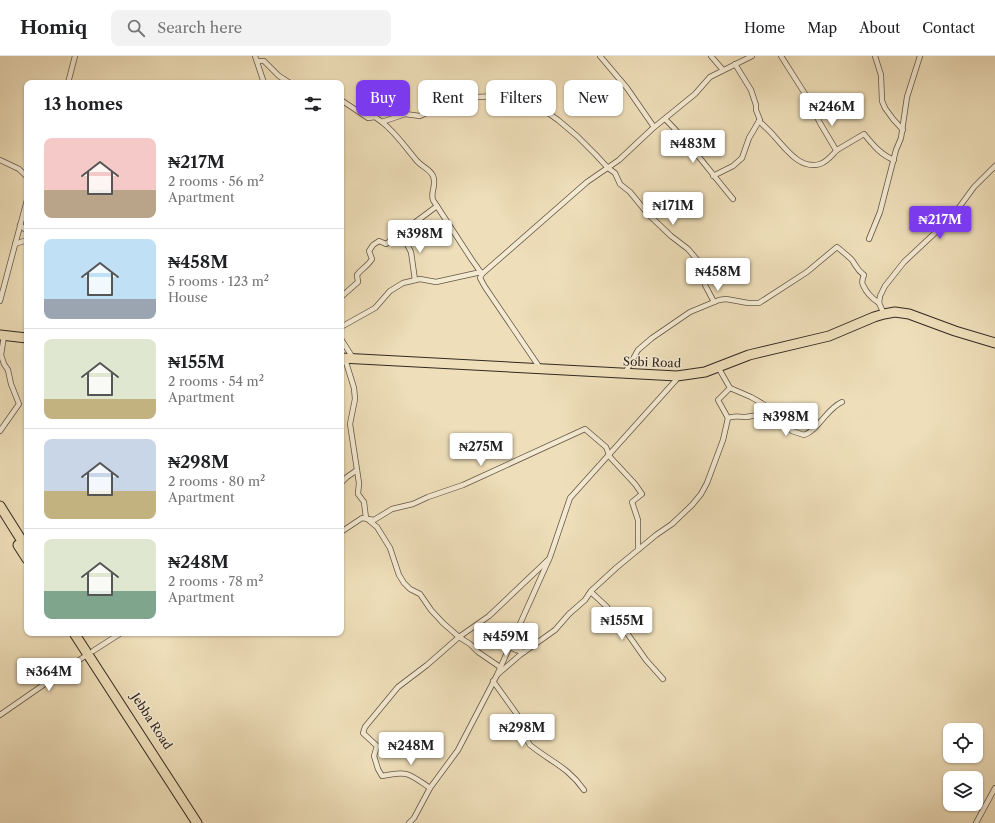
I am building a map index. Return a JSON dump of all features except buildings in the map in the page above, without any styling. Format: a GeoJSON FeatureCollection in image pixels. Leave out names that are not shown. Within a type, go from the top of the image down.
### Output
{"type":"FeatureCollection","features":[{"type":"Feature","properties":{"kind":"highway","name":"Sobi Road"},"geometry":{"type":"LineString","coordinates":[[346,358],[541,370],[677,376],[700,373],[718,368],[726,363],[749,355],[829,336],[884,314],[895,312],[909,314],[955,331],[995,343]]}},
{"type":"Feature","properties":{"kind":"highway"},"geometry":{"type":"LineString","coordinates":[[2,336],[24,338]]}},
{"type":"Feature","properties":{"kind":"highway"},"geometry":{"type":"LineString","coordinates":[[0,506],[24,541]]}},
{"type":"Feature","properties":{"kind":"highway"},"geometry":{"type":"LineString","coordinates":[[0,517],[24,554]]}},
{"type":"Feature","properties":{"kind":"highway"},"geometry":{"type":"LineString","coordinates":[[76,636],[90,653],[196,823]]}},
{"type":"Feature","properties":{"kind":"highway","name":"Jebba Road"},"geometry":{"type":"LineString","coordinates":[[82,636],[90,653],[203,823]]}},
{"type":"Feature","properties":{"kind":"street"},"geometry":{"type":"LineString","coordinates":[[69,80],[75,56]]}},
{"type":"Feature","properties":{"kind":"street"},"geometry":{"type":"LineString","coordinates":[[600,56],[627,88],[654,127]]}},
{"type":"Feature","properties":{"kind":"street"},"geometry":{"type":"LineString","coordinates":[[711,56],[723,70]]}},
{"type":"Feature","properties":{"kind":"street"},"geometry":{"type":"LineString","coordinates":[[344,325],[375,308],[392,289],[404,283],[415,280],[436,282],[482,273],[587,182],[608,168],[654,127],[695,94],[706,80],[734,64],[752,56]]}},
{"type":"Feature","properties":{"kind":"street"},"geometry":{"type":"LineString","coordinates":[[781,56],[807,97],[832,145],[837,150]]}},
{"type":"Feature","properties":{"kind":"street"},"geometry":{"type":"LineString","coordinates":[[875,56],[881,75],[882,101],[889,114],[903,130]]}},
{"type":"Feature","properties":{"kind":"street"},"geometry":{"type":"LineString","coordinates":[[869,239],[880,212],[903,130],[908,98],[920,56]]}},
{"type":"Feature","properties":{"kind":"street"},"geometry":{"type":"LineString","coordinates":[[256,58],[263,80]]}},
{"type":"Feature","properties":{"kind":"street"},"geometry":{"type":"LineString","coordinates":[[256,58],[264,61],[279,76],[285,80]]}},
{"type":"Feature","properties":{"kind":"street"},"geometry":{"type":"LineString","coordinates":[[734,64],[751,90],[760,120],[759,121],[787,151],[801,162],[808,164],[818,164],[824,162],[837,150],[864,134],[876,149],[886,157],[894,160]]}},
{"type":"Feature","properties":{"kind":"street"},"geometry":{"type":"LineString","coordinates":[[382,122],[406,114],[420,116],[428,112],[443,110],[475,97],[502,96],[524,99],[537,104],[568,128],[608,168],[615,173],[620,184],[630,192],[648,214],[671,236],[688,249],[702,270],[705,285],[714,302]]}},
{"type":"Feature","properties":{"kind":"street"},"geometry":{"type":"LineString","coordinates":[[344,102],[368,118],[375,117],[382,122],[394,132],[418,163],[425,167],[433,176],[435,183],[432,197],[482,273]]}},
{"type":"Feature","properties":{"kind":"street"},"geometry":{"type":"LineString","coordinates":[[665,119],[679,132],[733,199]]}},
{"type":"Feature","properties":{"kind":"street"},"geometry":{"type":"LineString","coordinates":[[713,176],[733,166],[742,158],[749,138],[759,121]]}},
{"type":"Feature","properties":{"kind":"street"},"geometry":{"type":"LineString","coordinates":[[0,160],[19,169],[24,174]]}},
{"type":"Feature","properties":{"kind":"street"},"geometry":{"type":"LineString","coordinates":[[884,314],[880,304],[880,296],[882,291],[904,262],[924,245],[952,217],[974,187],[995,166]]}},
{"type":"Feature","properties":{"kind":"street"},"geometry":{"type":"LineString","coordinates":[[344,294],[358,282],[357,275],[360,270],[372,259],[369,251],[373,245],[379,241],[386,244],[437,206]]}},
{"type":"Feature","properties":{"kind":"street"},"geometry":{"type":"LineString","coordinates":[[0,301],[24,211]]}},
{"type":"Feature","properties":{"kind":"street"},"geometry":{"type":"LineString","coordinates":[[20,225],[24,228]]}},
{"type":"Feature","properties":{"kind":"street"},"geometry":{"type":"LineString","coordinates":[[401,233],[411,252],[415,280]]}},
{"type":"Feature","properties":{"kind":"street"},"geometry":{"type":"LineString","coordinates":[[15,244],[24,241]]}},
{"type":"Feature","properties":{"kind":"street"},"geometry":{"type":"LineString","coordinates":[[625,373],[638,350],[652,338],[690,312],[714,302],[726,299],[748,303],[759,303],[807,272],[837,247],[851,259],[856,270],[864,275],[863,285],[870,295],[880,304]]}},
{"type":"Feature","properties":{"kind":"street"},"geometry":{"type":"LineString","coordinates":[[482,273],[480,278],[485,287],[541,370]]}},
{"type":"Feature","properties":{"kind":"street"},"geometry":{"type":"LineString","coordinates":[[0,431],[19,404],[11,384],[8,370],[1,355],[2,336]]}},
{"type":"Feature","properties":{"kind":"street"},"geometry":{"type":"LineString","coordinates":[[346,358],[354,388],[355,399],[350,424],[359,483],[358,494],[364,502],[366,518],[376,527],[390,548],[399,575],[404,583],[410,589],[420,594],[440,620],[459,637],[500,667]]}},
{"type":"Feature","properties":{"kind":"street"},"geometry":{"type":"LineString","coordinates":[[718,368],[730,388],[751,397],[782,419],[792,431],[804,435],[811,431],[831,410],[842,402]]}},
{"type":"Feature","properties":{"kind":"street"},"geometry":{"type":"LineString","coordinates":[[409,823],[414,818],[430,788],[458,750],[497,675],[550,557],[570,498],[676,380],[677,376]]}},
{"type":"Feature","properties":{"kind":"street"},"geometry":{"type":"LineString","coordinates":[[497,675],[524,652],[555,630],[591,592],[638,549],[672,524],[701,494],[718,456],[728,418],[718,400],[730,388]]}},
{"type":"Feature","properties":{"kind":"street"},"geometry":{"type":"LineString","coordinates":[[728,418],[736,415],[745,417],[753,415],[758,417],[764,413],[773,412]]}},
{"type":"Feature","properties":{"kind":"street"},"geometry":{"type":"LineString","coordinates":[[344,530],[362,518],[374,520],[392,510],[413,504],[428,497],[463,485],[585,429],[606,447],[610,457],[635,484],[642,494],[632,502],[638,520],[638,549]]}},
{"type":"Feature","properties":{"kind":"street"},"geometry":{"type":"LineString","coordinates":[[344,480],[357,470]]}},
{"type":"Feature","properties":{"kind":"street"},"geometry":{"type":"LineString","coordinates":[[430,788],[409,774],[398,772],[382,776],[374,756],[377,746],[363,733],[365,727],[398,687],[427,665],[459,637],[489,616],[550,557]]}},
{"type":"Feature","properties":{"kind":"street"},"geometry":{"type":"LineString","coordinates":[[591,592],[607,607],[616,624],[627,633],[663,679]]}},
{"type":"Feature","properties":{"kind":"street"},"geometry":{"type":"LineString","coordinates":[[0,716],[116,636]]}},
{"type":"Feature","properties":{"kind":"street"},"geometry":{"type":"LineString","coordinates":[[510,646],[516,650],[524,652]]}},
{"type":"Feature","properties":{"kind":"street"},"geometry":{"type":"LineString","coordinates":[[493,681],[521,720],[530,745],[569,772],[584,790]]}},
{"type":"Feature","properties":{"kind":"street"},"geometry":{"type":"LineString","coordinates":[[976,823],[995,788]]}}]}
